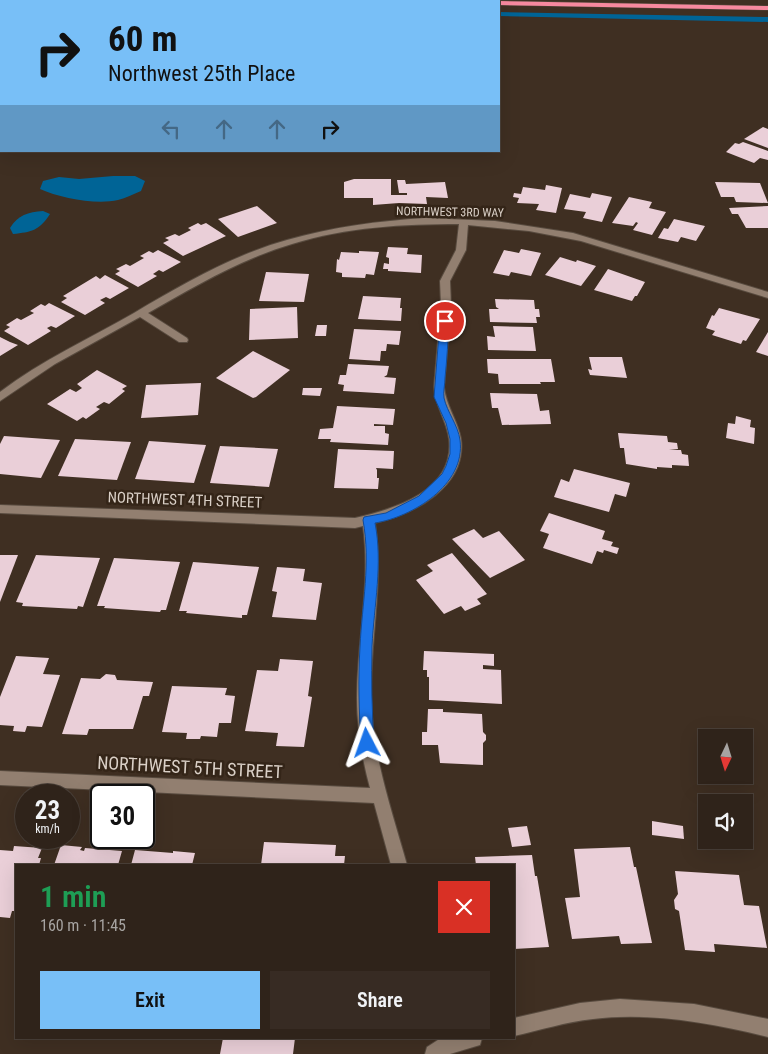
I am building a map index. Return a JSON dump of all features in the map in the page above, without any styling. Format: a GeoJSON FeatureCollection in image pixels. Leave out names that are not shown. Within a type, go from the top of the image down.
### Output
{"type":"FeatureCollection","features":[{"type":"Feature","properties":{"kind":"highway"},"geometry":{"type":"LineString","coordinates":[[760,0],[768,0]]}},
{"type":"Feature","properties":{"kind":"highway"},"geometry":{"type":"LineString","coordinates":[[500,3],[768,8]]}},
{"type":"Feature","properties":{"kind":"street","name":"NORTHWEST 3RD WAY"},"geometry":{"type":"LineString","coordinates":[[0,397],[27,376],[75,347],[241,260],[290,242],[347,228],[394,222],[464,222],[528,228],[564,234],[768,295]]}},
{"type":"Feature","properties":{"kind":"street","name":"NORTHWEST 4TH STREET"},"geometry":{"type":"LineString","coordinates":[[0,509],[355,523],[388,517],[423,499],[446,477],[456,454],[451,423],[439,397],[439,387],[446,304],[445,281],[461,250],[464,222]]}},
{"type":"Feature","properties":{"kind":"street"},"geometry":{"type":"LineString","coordinates":[[140,314],[183,340]]}},
{"type":"Feature","properties":{"kind":"street"},"geometry":{"type":"LineString","coordinates":[[368,520],[373,543],[374,563],[366,645],[364,699],[367,743],[378,796],[399,864]]}},
{"type":"Feature","properties":{"kind":"street","name":"NORTHWEST 5TH STREET"},"geometry":{"type":"LineString","coordinates":[[0,778],[378,796]]}},
{"type":"Feature","properties":{"kind":"street"},"geometry":{"type":"LineString","coordinates":[[515,1027],[558,1016],[618,1008],[674,1009],[734,1019],[768,1028]]}},
{"type":"Feature","properties":{"kind":"street"},"geometry":{"type":"LineString","coordinates":[[442,1045],[469,1039]]}},
{"type":"Feature","properties":{"kind":"water"},"geometry":{"type":"Polygon","coordinates":[[[500,12],[768,17],[768,22],[500,16],[500,12]]]}},
{"type":"Feature","properties":{"kind":"water"},"geometry":{"type":"Polygon","coordinates":[[[135,176],[145,181],[141,191],[121,199],[99,202],[78,200],[40,189],[43,181],[59,177],[79,179],[135,176]]]}},
{"type":"Feature","properties":{"kind":"water"},"geometry":{"type":"Polygon","coordinates":[[[43,211],[50,214],[42,224],[34,230],[13,234],[10,228],[20,217],[28,213],[43,211]]]}},
{"type":"Feature","properties":{"kind":"building"},"geometry":{"type":"Polygon","coordinates":[[[763,127],[768,129],[768,148],[744,139],[763,127]]]}},
{"type":"Feature","properties":{"kind":"building"},"geometry":{"type":"Polygon","coordinates":[[[743,142],[768,151],[768,160],[760,158],[754,163],[726,152],[735,143],[743,142]]]}},
{"type":"Feature","properties":{"kind":"building"},"geometry":{"type":"Polygon","coordinates":[[[354,179],[391,179],[391,195],[407,195],[407,193],[399,193],[397,180],[405,180],[406,184],[445,182],[448,198],[426,197],[427,204],[399,203],[373,205],[373,198],[344,198],[344,182],[354,179]]]}},
{"type":"Feature","properties":{"kind":"building"},"geometry":{"type":"Polygon","coordinates":[[[715,182],[760,183],[768,203],[736,202],[734,197],[721,197],[715,182]]]}},
{"type":"Feature","properties":{"kind":"building"},"geometry":{"type":"Polygon","coordinates":[[[546,185],[562,188],[556,213],[536,210],[539,204],[517,203],[519,198],[513,197],[514,193],[521,194],[523,187],[545,190],[546,185]]]}},
{"type":"Feature","properties":{"kind":"building"},"geometry":{"type":"Polygon","coordinates":[[[592,193],[612,197],[602,222],[583,218],[586,212],[564,209],[570,194],[590,198],[592,193]]]}},
{"type":"Feature","properties":{"kind":"building"},"geometry":{"type":"Polygon","coordinates":[[[629,197],[652,202],[649,208],[666,212],[652,235],[633,230],[638,223],[636,222],[633,226],[612,223],[629,197]]]}},
{"type":"Feature","properties":{"kind":"building"},"geometry":{"type":"Polygon","coordinates":[[[257,206],[277,223],[238,237],[218,219],[257,206]]]}},
{"type":"Feature","properties":{"kind":"building"},"geometry":{"type":"Polygon","coordinates":[[[768,206],[768,228],[746,228],[738,214],[732,214],[729,208],[768,206]]]}},
{"type":"Feature","properties":{"kind":"building"},"geometry":{"type":"Polygon","coordinates":[[[674,219],[705,226],[696,241],[681,237],[678,242],[658,238],[664,228],[668,229],[674,219]]]}},
{"type":"Feature","properties":{"kind":"building"},"geometry":{"type":"Polygon","coordinates":[[[198,223],[201,225],[206,223],[226,236],[183,256],[163,243],[169,240],[165,238],[175,234],[179,236],[191,230],[188,228],[198,223]]]}},
{"type":"Feature","properties":{"kind":"building"},"geometry":{"type":"Polygon","coordinates":[[[388,247],[408,248],[407,254],[422,255],[421,273],[383,269],[384,263],[389,264],[389,258],[386,257],[388,247]]]}},
{"type":"Feature","properties":{"kind":"building"},"geometry":{"type":"Polygon","coordinates":[[[521,249],[541,253],[531,276],[511,272],[509,276],[493,273],[504,250],[519,253],[521,249]]]}},
{"type":"Feature","properties":{"kind":"building"},"geometry":{"type":"Polygon","coordinates":[[[158,250],[181,262],[163,272],[159,270],[153,274],[157,276],[138,287],[115,274],[120,271],[116,269],[126,264],[130,266],[144,258],[140,256],[149,251],[153,253],[158,250]]]}},
{"type":"Feature","properties":{"kind":"building"},"geometry":{"type":"Polygon","coordinates":[[[359,251],[379,252],[374,275],[366,274],[365,278],[342,277],[342,273],[336,272],[337,259],[339,260],[341,252],[359,253],[359,251]]]}},
{"type":"Feature","properties":{"kind":"building"},"geometry":{"type":"Polygon","coordinates":[[[560,257],[596,266],[581,286],[545,275],[560,257]]]}},
{"type":"Feature","properties":{"kind":"building"},"geometry":{"type":"Polygon","coordinates":[[[608,269],[645,282],[632,301],[594,290],[608,269]]]}},
{"type":"Feature","properties":{"kind":"building"},"geometry":{"type":"Polygon","coordinates":[[[266,272],[309,274],[304,302],[259,301],[266,272]]]}},
{"type":"Feature","properties":{"kind":"building"},"geometry":{"type":"Polygon","coordinates":[[[105,275],[129,288],[110,299],[106,297],[100,300],[105,303],[85,315],[61,302],[67,298],[63,296],[96,276],[100,279],[105,275]]]}},
{"type":"Feature","properties":{"kind":"building"},"geometry":{"type":"Polygon","coordinates":[[[363,296],[401,298],[401,321],[358,319],[363,296]]]}},
{"type":"Feature","properties":{"kind":"building"},"geometry":{"type":"Polygon","coordinates":[[[495,299],[534,300],[535,309],[539,309],[540,317],[536,317],[537,323],[490,322],[489,309],[499,309],[496,307],[495,299]]]}},
{"type":"Feature","properties":{"kind":"building"},"geometry":{"type":"Polygon","coordinates":[[[49,303],[75,316],[56,328],[51,326],[47,328],[51,331],[28,345],[4,331],[10,327],[6,325],[17,318],[21,320],[34,313],[30,311],[41,304],[45,306],[49,303]]]}},
{"type":"Feature","properties":{"kind":"building"},"geometry":{"type":"Polygon","coordinates":[[[297,307],[298,338],[249,340],[250,309],[297,307]]]}},
{"type":"Feature","properties":{"kind":"building"},"geometry":{"type":"Polygon","coordinates":[[[719,308],[760,319],[746,341],[743,340],[741,344],[712,335],[715,331],[706,328],[712,315],[714,316],[719,308]]]}},
{"type":"Feature","properties":{"kind":"building"},"geometry":{"type":"Polygon","coordinates":[[[317,325],[327,325],[326,336],[315,336],[317,325]]]}},
{"type":"Feature","properties":{"kind":"building"},"geometry":{"type":"Polygon","coordinates":[[[493,326],[533,327],[536,351],[488,350],[487,336],[495,337],[493,326]]]}},
{"type":"Feature","properties":{"kind":"building"},"geometry":{"type":"Polygon","coordinates":[[[354,329],[401,331],[399,345],[387,344],[386,351],[381,351],[380,361],[349,359],[354,329]]]}},
{"type":"Feature","properties":{"kind":"building"},"geometry":{"type":"Polygon","coordinates":[[[768,332],[768,356],[756,352],[768,332]]]}},
{"type":"Feature","properties":{"kind":"building"},"geometry":{"type":"Polygon","coordinates":[[[0,337],[10,342],[18,345],[0,356],[0,337]]]}},
{"type":"Feature","properties":{"kind":"building"},"geometry":{"type":"Polygon","coordinates":[[[253,351],[290,370],[253,398],[216,378],[253,351]]]}},
{"type":"Feature","properties":{"kind":"building"},"geometry":{"type":"Polygon","coordinates":[[[589,357],[622,357],[627,378],[590,375],[588,369],[592,370],[589,357]]]}},
{"type":"Feature","properties":{"kind":"building"},"geometry":{"type":"Polygon","coordinates":[[[487,359],[551,359],[555,382],[499,384],[498,374],[488,373],[487,359]]]}},
{"type":"Feature","properties":{"kind":"building"},"geometry":{"type":"Polygon","coordinates":[[[348,364],[389,366],[387,375],[384,377],[396,378],[394,394],[343,391],[344,385],[338,384],[340,375],[346,375],[348,364]]]}},
{"type":"Feature","properties":{"kind":"building"},"geometry":{"type":"Polygon","coordinates":[[[97,370],[127,386],[122,389],[125,391],[109,404],[104,402],[96,407],[100,409],[86,419],[83,417],[77,421],[47,404],[70,389],[76,392],[82,388],[77,384],[97,370]]]}},
{"type":"Feature","properties":{"kind":"building"},"geometry":{"type":"Polygon","coordinates":[[[201,383],[198,415],[141,418],[146,385],[201,383]]]}},
{"type":"Feature","properties":{"kind":"building"},"geometry":{"type":"Polygon","coordinates":[[[303,388],[322,388],[320,396],[302,395],[303,388]]]}},
{"type":"Feature","properties":{"kind":"building"},"geometry":{"type":"Polygon","coordinates":[[[490,393],[537,394],[540,411],[549,410],[551,424],[502,425],[498,408],[492,408],[490,393]]]}},
{"type":"Feature","properties":{"kind":"building"},"geometry":{"type":"Polygon","coordinates":[[[337,406],[395,409],[393,425],[374,424],[374,426],[385,426],[385,433],[389,434],[388,445],[330,442],[331,439],[318,439],[320,429],[333,428],[337,406]]]}},
{"type":"Feature","properties":{"kind":"building"},"geometry":{"type":"Polygon","coordinates":[[[736,416],[751,420],[750,427],[755,428],[754,444],[726,438],[728,423],[735,424],[736,416]]]}},
{"type":"Feature","properties":{"kind":"building"},"geometry":{"type":"Polygon","coordinates":[[[618,433],[667,436],[668,442],[677,443],[678,449],[669,450],[681,450],[682,454],[688,455],[689,466],[672,465],[672,468],[657,467],[657,469],[626,464],[624,448],[620,448],[618,433]]]}},
{"type":"Feature","properties":{"kind":"building"},"geometry":{"type":"Polygon","coordinates":[[[4,436],[60,440],[41,478],[0,474],[0,444],[4,436]]]}},
{"type":"Feature","properties":{"kind":"building"},"geometry":{"type":"Polygon","coordinates":[[[75,439],[131,442],[117,480],[58,476],[75,439]]]}},
{"type":"Feature","properties":{"kind":"building"},"geometry":{"type":"Polygon","coordinates":[[[149,441],[206,445],[194,483],[135,479],[149,441]]]}},
{"type":"Feature","properties":{"kind":"building"},"geometry":{"type":"Polygon","coordinates":[[[220,446],[278,449],[269,487],[210,483],[220,446]]]}},
{"type":"Feature","properties":{"kind":"building"},"geometry":{"type":"Polygon","coordinates":[[[338,449],[394,451],[393,469],[376,468],[377,478],[379,478],[378,489],[334,488],[338,449]]]}},
{"type":"Feature","properties":{"kind":"building"},"geometry":{"type":"Polygon","coordinates":[[[574,469],[630,483],[626,497],[615,494],[609,512],[554,497],[561,479],[569,482],[574,469]]]}},
{"type":"Feature","properties":{"kind":"building"},"geometry":{"type":"Polygon","coordinates":[[[549,513],[605,531],[602,539],[613,542],[611,546],[619,548],[617,554],[604,550],[603,553],[597,551],[592,564],[543,548],[549,534],[540,531],[549,513]]]}},
{"type":"Feature","properties":{"kind":"building"},"geometry":{"type":"Polygon","coordinates":[[[474,529],[483,538],[499,531],[525,560],[490,578],[452,539],[474,529]]]}},
{"type":"Feature","properties":{"kind":"building"},"geometry":{"type":"Polygon","coordinates":[[[452,553],[487,594],[477,599],[481,604],[465,611],[461,606],[444,614],[416,580],[433,571],[427,565],[452,553]]]}},
{"type":"Feature","properties":{"kind":"building"},"geometry":{"type":"Polygon","coordinates":[[[0,555],[18,555],[0,602],[0,555]]]}},
{"type":"Feature","properties":{"kind":"building"},"geometry":{"type":"Polygon","coordinates":[[[36,555],[100,558],[83,607],[78,606],[77,609],[22,606],[23,603],[16,602],[36,555]]]}},
{"type":"Feature","properties":{"kind":"building"},"geometry":{"type":"Polygon","coordinates":[[[114,558],[180,562],[166,610],[161,610],[160,612],[97,606],[114,558]]]}},
{"type":"Feature","properties":{"kind":"building"},"geometry":{"type":"Polygon","coordinates":[[[193,562],[259,567],[247,615],[242,615],[242,618],[179,611],[193,562]]]}},
{"type":"Feature","properties":{"kind":"building"},"geometry":{"type":"Polygon","coordinates":[[[277,567],[305,569],[303,581],[322,583],[316,620],[272,617],[277,592],[272,591],[277,567]]]}},
{"type":"Feature","properties":{"kind":"building"},"geometry":{"type":"Polygon","coordinates":[[[424,651],[494,654],[494,666],[483,665],[483,669],[501,670],[502,704],[429,700],[429,677],[427,677],[427,670],[423,670],[424,651]]]}},
{"type":"Feature","properties":{"kind":"building"},"geometry":{"type":"Polygon","coordinates":[[[16,656],[49,658],[43,674],[60,675],[42,727],[27,726],[25,732],[13,731],[14,726],[0,725],[0,697],[16,656]]]}},
{"type":"Feature","properties":{"kind":"building"},"geometry":{"type":"Polygon","coordinates":[[[280,659],[313,661],[308,696],[312,697],[304,747],[276,746],[278,733],[245,731],[257,670],[278,671],[280,659]]]}},
{"type":"Feature","properties":{"kind":"building"},"geometry":{"type":"Polygon","coordinates":[[[106,674],[115,675],[117,680],[153,682],[149,696],[143,696],[133,729],[89,729],[87,735],[62,734],[81,678],[100,679],[106,674]]]}},
{"type":"Feature","properties":{"kind":"building"},"geometry":{"type":"Polygon","coordinates":[[[172,686],[227,688],[225,695],[235,696],[231,723],[219,723],[217,737],[201,736],[200,739],[186,739],[187,733],[162,732],[172,686]]]}},
{"type":"Feature","properties":{"kind":"building"},"geometry":{"type":"Polygon","coordinates":[[[428,709],[443,709],[443,712],[482,714],[483,732],[486,735],[486,740],[483,743],[483,765],[440,763],[438,745],[422,745],[422,732],[427,732],[428,709]]]}},
{"type":"Feature","properties":{"kind":"building"},"geometry":{"type":"Polygon","coordinates":[[[652,821],[683,826],[684,839],[652,835],[652,821]]]}},
{"type":"Feature","properties":{"kind":"building"},"geometry":{"type":"Polygon","coordinates":[[[527,826],[531,845],[512,847],[508,828],[527,826]]]}},
{"type":"Feature","properties":{"kind":"building"},"geometry":{"type":"Polygon","coordinates":[[[264,842],[336,845],[335,856],[345,856],[344,864],[261,864],[264,842]]]}},
{"type":"Feature","properties":{"kind":"building"},"geometry":{"type":"Polygon","coordinates":[[[14,846],[15,849],[42,849],[38,858],[41,858],[39,864],[15,864],[15,911],[12,911],[10,918],[0,917],[0,850],[13,851],[14,846]]]}},
{"type":"Feature","properties":{"kind":"building"},"geometry":{"type":"Polygon","coordinates":[[[80,847],[82,847],[80,850],[84,851],[85,848],[122,851],[118,864],[54,864],[60,849],[80,849],[80,847]]]}},
{"type":"Feature","properties":{"kind":"building"},"geometry":{"type":"Polygon","coordinates":[[[630,847],[652,943],[621,944],[619,936],[572,939],[565,898],[580,897],[574,849],[630,847]]]}},
{"type":"Feature","properties":{"kind":"building"},"geometry":{"type":"Polygon","coordinates":[[[135,850],[195,853],[192,864],[131,864],[135,850]]]}},
{"type":"Feature","properties":{"kind":"building"},"geometry":{"type":"Polygon","coordinates":[[[532,855],[549,947],[515,949],[515,864],[476,864],[475,857],[532,855]]]}},
{"type":"Feature","properties":{"kind":"building"},"geometry":{"type":"Polygon","coordinates":[[[675,871],[739,875],[744,905],[759,906],[767,948],[714,944],[715,952],[685,950],[679,911],[675,909],[674,900],[678,894],[675,871]]]}},
{"type":"Feature","properties":{"kind":"building"},"geometry":{"type":"Polygon","coordinates":[[[223,1039],[295,1039],[293,1054],[220,1054],[223,1039]]]}},
{"type":"Feature","properties":{"kind":"route"},"geometry":{"type":"LineString","coordinates":[[367,743],[364,699],[366,645],[374,563],[373,543],[368,520],[388,517],[423,499],[446,477],[452,466],[456,454],[455,439],[451,423],[439,397],[445,321]]}}]}
